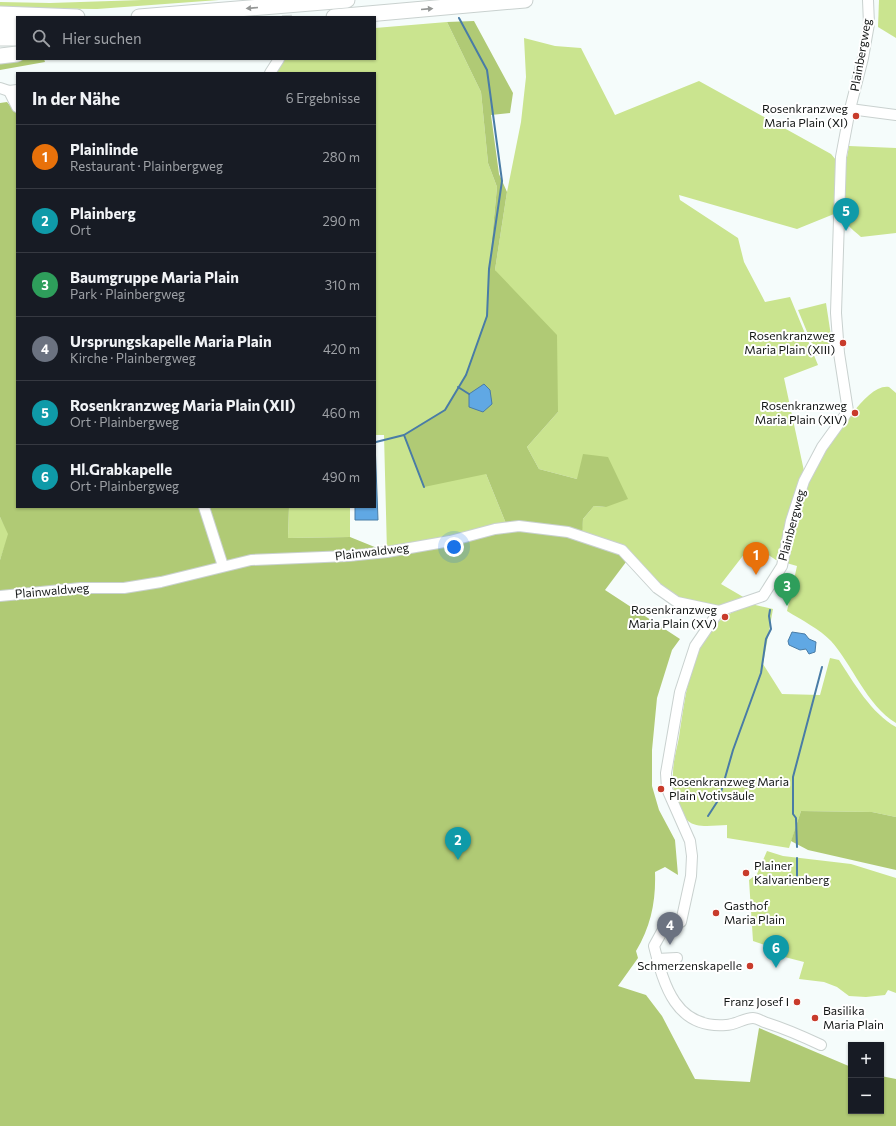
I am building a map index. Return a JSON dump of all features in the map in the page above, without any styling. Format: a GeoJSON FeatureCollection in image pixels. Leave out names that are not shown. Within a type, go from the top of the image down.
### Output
{"type":"FeatureCollection","features":[{"type":"Feature","properties":{"kind":"highway"},"geometry":{"type":"LineString","coordinates":[[151,16],[347,0]]}},
{"type":"Feature","properties":{"kind":"highway"},"geometry":{"type":"LineString","coordinates":[[345,16],[525,0]]}},
{"type":"Feature","properties":{"kind":"highway"},"geometry":{"type":"LineString","coordinates":[[0,14],[51,16]]}},
{"type":"Feature","properties":{"kind":"highway"},"geometry":{"type":"LineString","coordinates":[[0,27],[16,26]]}},
{"type":"Feature","properties":{"kind":"highway"},"geometry":{"type":"LineString","coordinates":[[0,38],[16,38]]}},
{"type":"Feature","properties":{"kind":"highway"},"geometry":{"type":"LineString","coordinates":[[0,56],[16,54]]}},
{"type":"Feature","properties":{"kind":"street","name":"Plainbergweg"},"geometry":{"type":"LineString","coordinates":[[719,611],[763,596],[782,566],[791,521],[804,481],[822,447],[848,411],[839,353],[836,306],[839,278],[841,157],[850,109],[863,58],[868,24],[868,0]]}},
{"type":"Feature","properties":{"kind":"street"},"geometry":{"type":"LineString","coordinates":[[271,72],[278,60]]}},
{"type":"Feature","properties":{"kind":"street"},"geometry":{"type":"LineString","coordinates":[[9,90],[16,105]]}},
{"type":"Feature","properties":{"kind":"street"},"geometry":{"type":"LineString","coordinates":[[850,109],[896,115]]}},
{"type":"Feature","properties":{"kind":"street"},"geometry":{"type":"LineString","coordinates":[[204,508],[223,566]]}},
{"type":"Feature","properties":{"kind":"street","name":"Plainwaldweg"},"geometry":{"type":"LineString","coordinates":[[0,596],[81,588],[124,588],[161,582],[251,560],[348,556],[387,552],[450,540],[507,526],[519,526],[568,532],[622,550],[657,588],[677,602],[719,611]]}},
{"type":"Feature","properties":{"kind":"street"},"geometry":{"type":"LineString","coordinates":[[719,611],[695,646],[680,692],[668,755],[666,773],[667,789],[690,841],[691,876],[681,922],[665,926],[659,934],[654,946],[657,959],[672,1000],[690,1017],[705,1023],[725,1025],[753,1018],[794,1032],[821,1045]]}},
{"type":"Feature","properties":{"kind":"street"},"geometry":{"type":"LineString","coordinates":[[657,959],[677,958]]}},
{"type":"Feature","properties":{"kind":"green space"},"geometry":{"type":"Polygon","coordinates":[[[142,0],[219,0],[97,9],[0,8],[0,2],[50,3],[142,0]]]}},
{"type":"Feature","properties":{"kind":"green space"},"geometry":{"type":"Polygon","coordinates":[[[879,0],[896,0],[896,38],[878,27],[879,0]]]}},
{"type":"Feature","properties":{"kind":"green space"},"geometry":{"type":"Polygon","coordinates":[[[474,21],[513,93],[510,113],[491,115],[499,174],[507,192],[495,270],[557,335],[558,412],[527,447],[539,469],[577,479],[583,454],[608,457],[628,499],[606,507],[594,506],[583,519],[582,536],[622,550],[626,562],[605,590],[680,639],[672,650],[657,698],[652,750],[652,786],[659,810],[675,840],[678,875],[665,867],[655,872],[655,893],[652,913],[636,951],[638,958],[618,986],[646,995],[662,1016],[695,1079],[750,1082],[759,1028],[848,1066],[848,1114],[884,1114],[884,1077],[896,1079],[896,1126],[0,1126],[0,560],[8,534],[0,517],[0,103],[7,102],[16,113],[16,508],[289,508],[288,538],[350,537],[387,552],[507,526],[486,474],[424,487],[404,435],[445,410],[466,375],[487,316],[489,269],[497,187],[488,163],[481,92],[447,22],[474,21]]]}},
{"type":"Feature","properties":{"kind":"green space"},"geometry":{"type":"Polygon","coordinates":[[[447,22],[481,92],[488,163],[497,187],[489,269],[487,316],[466,375],[445,410],[404,435],[486,474],[507,526],[387,552],[384,435],[376,435],[376,72],[276,72],[284,60],[376,60],[376,28],[447,22]]]}},
{"type":"Feature","properties":{"kind":"green space"},"geometry":{"type":"Polygon","coordinates":[[[524,38],[555,46],[581,48],[615,115],[699,81],[831,154],[836,160],[834,214],[797,229],[679,195],[680,200],[738,238],[744,262],[765,302],[790,297],[818,365],[784,378],[804,471],[818,460],[825,452],[853,412],[871,393],[880,388],[889,387],[896,393],[896,723],[886,716],[868,696],[839,650],[831,641],[816,629],[787,611],[797,566],[776,560],[752,544],[721,584],[745,598],[728,605],[708,606],[685,601],[662,587],[641,566],[581,536],[583,519],[594,506],[606,507],[577,479],[539,469],[527,447],[558,412],[495,270],[507,192],[521,122],[526,77],[524,38]]]}},
{"type":"Feature","properties":{"kind":"green space"},"geometry":{"type":"Polygon","coordinates":[[[16,59],[44,60],[45,62],[0,70],[0,61],[16,59]]]}},
{"type":"Feature","properties":{"kind":"green space"},"geometry":{"type":"Polygon","coordinates":[[[849,146],[896,148],[896,233],[861,237],[847,224],[844,217],[842,198],[844,174],[849,146]]]}},
{"type":"Feature","properties":{"kind":"green space"},"geometry":{"type":"Polygon","coordinates":[[[826,303],[833,349],[817,356],[798,310],[826,303]]]}},
{"type":"Feature","properties":{"kind":"green space"},"geometry":{"type":"Polygon","coordinates":[[[289,508],[350,508],[350,537],[288,538],[289,508]]]}},
{"type":"Feature","properties":{"kind":"green space"},"geometry":{"type":"Polygon","coordinates":[[[0,517],[9,534],[0,560],[0,517]]]}},
{"type":"Feature","properties":{"kind":"green space"},"geometry":{"type":"Polygon","coordinates":[[[751,604],[773,609],[763,664],[782,694],[820,695],[830,658],[839,660],[857,688],[871,706],[896,727],[896,817],[872,812],[801,811],[789,848],[727,838],[727,825],[696,825],[684,817],[680,811],[676,799],[673,785],[673,768],[688,683],[696,656],[707,634],[716,624],[726,616],[751,604]]]}},
{"type":"Feature","properties":{"kind":"green space"},"geometry":{"type":"Polygon","coordinates":[[[801,811],[872,812],[896,817],[896,870],[808,850],[791,841],[801,811]]]}},
{"type":"Feature","properties":{"kind":"green space"},"geometry":{"type":"Polygon","coordinates":[[[767,851],[783,856],[851,864],[896,878],[896,993],[888,990],[885,995],[866,997],[849,996],[837,987],[824,982],[799,979],[804,962],[773,954],[768,946],[753,941],[749,880],[757,874],[767,851]]]}},
{"type":"Feature","properties":{"kind":"water"},"geometry":{"type":"Polygon","coordinates":[[[484,384],[490,390],[492,404],[483,412],[469,407],[469,394],[484,384]]]}},
{"type":"Feature","properties":{"kind":"water"},"geometry":{"type":"Polygon","coordinates":[[[376,468],[378,520],[355,520],[355,508],[376,508],[376,468]]]}},
{"type":"Feature","properties":{"kind":"water"},"geometry":{"type":"Polygon","coordinates":[[[792,632],[805,634],[809,639],[816,642],[815,652],[809,654],[806,649],[800,650],[789,645],[788,641],[792,632]]]}},
{"type":"Feature","properties":{"kind":"waterway"},"geometry":{"type":"LineString","coordinates":[[376,442],[404,435],[445,410],[466,375],[487,316],[489,269],[502,181],[487,70],[459,18]]}},
{"type":"Feature","properties":{"kind":"waterway"},"geometry":{"type":"LineString","coordinates":[[458,387],[469,394]]}},
{"type":"Feature","properties":{"kind":"waterway"},"geometry":{"type":"LineString","coordinates":[[404,435],[424,487]]}},
{"type":"Feature","properties":{"kind":"waterway"},"geometry":{"type":"LineString","coordinates":[[708,816],[719,799],[733,750],[761,673],[766,639],[771,629],[769,616],[770,610]]}},
{"type":"Feature","properties":{"kind":"waterway"},"geometry":{"type":"LineString","coordinates":[[797,847],[796,818],[793,814],[793,777],[822,667]]}},
{"type":"Feature","properties":{"kind":"waterway"},"geometry":{"type":"LineString","coordinates":[[797,858],[797,876]]}},
{"type":"Feature","properties":{"kind":"tunnel"},"geometry":{"type":"LineString","coordinates":[[286,0],[287,16]]}},
{"type":"Feature","properties":{"kind":"place","name":"Rosenkranzweg Maria Plain (XI)"},"geometry":{"type":"Point","coordinates":[856,116]}},
{"type":"Feature","properties":{"kind":"place","name":"Rosenkranzweg Maria Plain (XII)"},"geometry":{"type":"Point","coordinates":[846,231]}},
{"type":"Feature","properties":{"kind":"place","name":"Rosenkranzweg Maria Plain (XIII)"},"geometry":{"type":"Point","coordinates":[843,343]}},
{"type":"Feature","properties":{"kind":"place","name":"Rosenkranzweg Maria Plain (XIV)"},"geometry":{"type":"Point","coordinates":[855,413]}},
{"type":"Feature","properties":{"kind":"place","name":"Plainlinde"},"geometry":{"type":"Point","coordinates":[756,575]}},
{"type":"Feature","properties":{"kind":"place","name":"Baumgruppe Maria Plain"},"geometry":{"type":"Point","coordinates":[787,606]}},
{"type":"Feature","properties":{"kind":"place","name":"Rosenkranzweg Maria Plain (XV)"},"geometry":{"type":"Point","coordinates":[725,617]}},
{"type":"Feature","properties":{"kind":"place","name":"Rosenkranzweg Maria Plain Votivsäule"},"geometry":{"type":"Point","coordinates":[661,789]}},
{"type":"Feature","properties":{"kind":"place","name":"Plainberg"},"geometry":{"type":"Point","coordinates":[458,860]}},
{"type":"Feature","properties":{"kind":"place","name":"Plainer Kalvarienberg"},"geometry":{"type":"Point","coordinates":[746,873]}},
{"type":"Feature","properties":{"kind":"place","name":"Gasthof Maria Plain"},"geometry":{"type":"Point","coordinates":[716,913]}},
{"type":"Feature","properties":{"kind":"place","name":"Ursprungskapelle Maria Plain"},"geometry":{"type":"Point","coordinates":[670,945]}},
{"type":"Feature","properties":{"kind":"place","name":"Schmerzenskapelle"},"geometry":{"type":"Point","coordinates":[750,966]}},
{"type":"Feature","properties":{"kind":"place","name":"Hl.Grabkapelle"},"geometry":{"type":"Point","coordinates":[776,968]}},
{"type":"Feature","properties":{"kind":"place","name":"Franz Josef I"},"geometry":{"type":"Point","coordinates":[797,1002]}},
{"type":"Feature","properties":{"kind":"place","name":"Basilika Maria Plain"},"geometry":{"type":"Point","coordinates":[815,1018]}}]}
